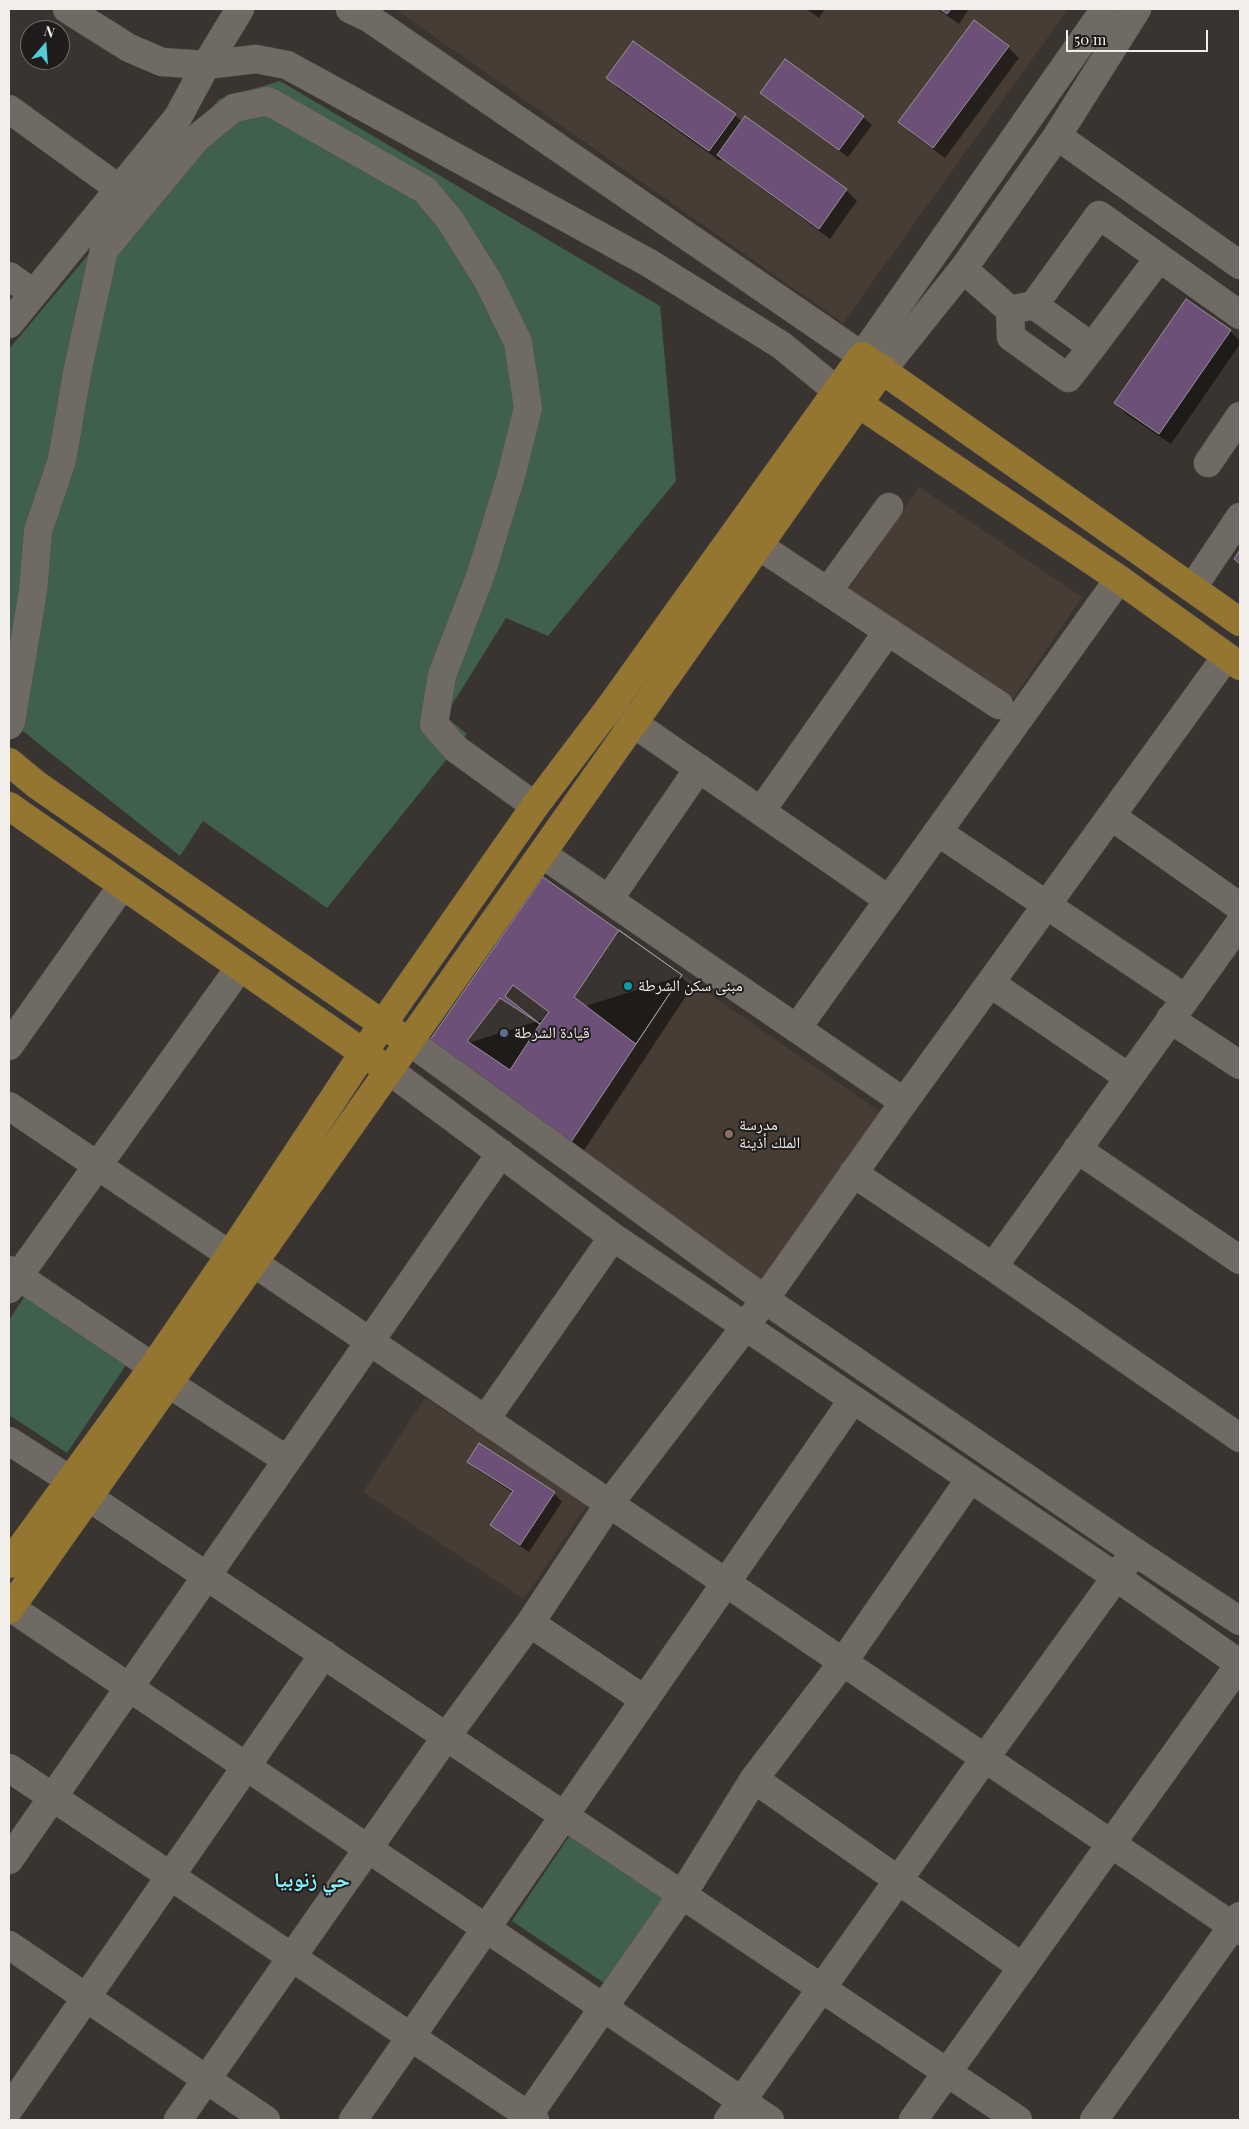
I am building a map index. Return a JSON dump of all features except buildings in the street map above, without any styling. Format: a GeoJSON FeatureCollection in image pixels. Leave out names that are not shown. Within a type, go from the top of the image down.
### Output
{"type":"FeatureCollection","features":[{"type":"Feature","properties":{"kind":"main road"},"geometry":{"type":"LineString","coordinates":[[242,1259],[363,1054],[535,806],[873,362],[1240,622]]}},
{"type":"Feature","properties":{"kind":"main road"},"geometry":{"type":"LineString","coordinates":[[10,1609],[79,1488],[242,1259],[390,1071],[409,1041],[758,546],[848,397]]}},
{"type":"Feature","properties":{"kind":"main road"},"geometry":{"type":"LineString","coordinates":[[848,397],[1119,579],[1233,661]]}},
{"type":"Feature","properties":{"kind":"main road"},"geometry":{"type":"LineString","coordinates":[[9,762],[37,785],[382,1025],[409,1041]]}},
{"type":"Feature","properties":{"kind":"main road"},"geometry":{"type":"LineString","coordinates":[[11,812],[122,886],[390,1071]]}},
{"type":"Feature","properties":{"kind":"main road"},"geometry":{"type":"LineString","coordinates":[[9,1564],[79,1488]]}},
{"type":"Feature","properties":{"kind":"street"},"geometry":{"type":"LineString","coordinates":[[67,9],[129,48],[162,62],[206,65],[256,59],[287,66],[649,263],[780,345],[848,397]]}},
{"type":"Feature","properties":{"kind":"street"},"geometry":{"type":"LineString","coordinates":[[9,324],[178,116],[240,9]]}},
{"type":"Feature","properties":{"kind":"street"},"geometry":{"type":"LineString","coordinates":[[350,9],[369,18],[873,362]]}},
{"type":"Feature","properties":{"kind":"street"},"geometry":{"type":"LineString","coordinates":[[873,362],[1105,9]]}},
{"type":"Feature","properties":{"kind":"street"},"geometry":{"type":"LineString","coordinates":[[873,362],[963,269],[1057,136],[1137,9]]}},
{"type":"Feature","properties":{"kind":"street"},"geometry":{"type":"LineString","coordinates":[[9,724],[11,722],[33,591],[38,531],[62,460],[104,250],[196,138],[234,108],[268,102],[425,190],[450,220],[488,280],[518,342],[528,408],[511,476],[481,574],[442,675],[434,724],[456,749],[535,806]]}},
{"type":"Feature","properties":{"kind":"street"},"geometry":{"type":"LineString","coordinates":[[9,109],[118,188]]}},
{"type":"Feature","properties":{"kind":"street"},"geometry":{"type":"LineString","coordinates":[[1057,136],[1240,265]]}},
{"type":"Feature","properties":{"kind":"street"},"geometry":{"type":"LineString","coordinates":[[1159,258],[1068,378],[1011,337],[1022,307],[1099,215],[1240,315]]}},
{"type":"Feature","properties":{"kind":"street"},"geometry":{"type":"LineString","coordinates":[[963,269],[1022,307],[1092,347]]}},
{"type":"Feature","properties":{"kind":"street"},"geometry":{"type":"LineString","coordinates":[[9,276],[33,293]]}},
{"type":"Feature","properties":{"kind":"street"},"geometry":{"type":"LineString","coordinates":[[1208,463],[1240,416]]}},
{"type":"Feature","properties":{"kind":"street"},"geometry":{"type":"LineString","coordinates":[[828,591],[890,507]]}},
{"type":"Feature","properties":{"kind":"street"},"geometry":{"type":"LineString","coordinates":[[1193,587],[1240,517]]}},
{"type":"Feature","properties":{"kind":"street"},"geometry":{"type":"LineString","coordinates":[[758,546],[1000,705]]}},
{"type":"Feature","properties":{"kind":"street"},"geometry":{"type":"LineString","coordinates":[[797,1028],[1119,579]]}},
{"type":"Feature","properties":{"kind":"street"},"geometry":{"type":"LineString","coordinates":[[761,811],[888,631]]}},
{"type":"Feature","properties":{"kind":"street"},"geometry":{"type":"LineString","coordinates":[[178,2120],[446,1737],[530,1623],[609,1504],[745,1327],[904,1102],[1111,816],[1233,661]]}},
{"type":"Feature","properties":{"kind":"street"},"geometry":{"type":"LineString","coordinates":[[610,706],[889,900]]}},
{"type":"Feature","properties":{"kind":"street"},"geometry":{"type":"LineString","coordinates":[[609,899],[699,768]]}},
{"type":"Feature","properties":{"kind":"street"},"geometry":{"type":"LineString","coordinates":[[11,812],[37,785]]}},
{"type":"Feature","properties":{"kind":"street"},"geometry":{"type":"LineString","coordinates":[[1111,816],[1240,907]]}},
{"type":"Feature","properties":{"kind":"street"},"geometry":{"type":"LineString","coordinates":[[938,832],[1047,905],[1178,1008],[1240,1065]]}},
{"type":"Feature","properties":{"kind":"street"},"geometry":{"type":"LineString","coordinates":[[542,854],[904,1102]]}},
{"type":"Feature","properties":{"kind":"street"},"geometry":{"type":"LineString","coordinates":[[9,1046],[122,886]]}},
{"type":"Feature","properties":{"kind":"street"},"geometry":{"type":"LineString","coordinates":[[993,1267],[1240,923]]}},
{"type":"Feature","properties":{"kind":"street"},"geometry":{"type":"LineString","coordinates":[[240,967],[12,1278],[288,1460]]}},
{"type":"Feature","properties":{"kind":"street"},"geometry":{"type":"LineString","coordinates":[[990,983],[1128,1077]]}},
{"type":"Feature","properties":{"kind":"street"},"geometry":{"type":"LineString","coordinates":[[409,1041],[764,1299],[1135,1552],[1240,1621]]}},
{"type":"Feature","properties":{"kind":"street"},"geometry":{"type":"LineString","coordinates":[[390,1071],[612,1237],[852,1401],[1116,1577],[1240,1664],[913,2120]]}},
{"type":"Feature","properties":{"kind":"street"},"geometry":{"type":"LineString","coordinates":[[9,1106],[96,1165],[370,1342],[1111,1843],[1238,1924],[1094,2120]]}},
{"type":"Feature","properties":{"kind":"street"},"geometry":{"type":"LineString","coordinates":[[1077,1149],[1240,1260]]}},
{"type":"Feature","properties":{"kind":"street"},"geometry":{"type":"LineString","coordinates":[[9,1860],[502,1154]]}},
{"type":"Feature","properties":{"kind":"street"},"geometry":{"type":"LineString","coordinates":[[854,1173],[1240,1438]]}},
{"type":"Feature","properties":{"kind":"street"},"geometry":{"type":"LineString","coordinates":[[485,1420],[612,1237]]}},
{"type":"Feature","properties":{"kind":"street"},"geometry":{"type":"LineString","coordinates":[[353,2120],[852,1401]]}},
{"type":"Feature","properties":{"kind":"street"},"geometry":{"type":"LineString","coordinates":[[9,1441],[446,1737],[1018,2120]]}},
{"type":"Feature","properties":{"kind":"street"},"geometry":{"type":"LineString","coordinates":[[9,1768],[529,2119],[603,2008],[682,1895],[754,1780],[843,1662],[970,1480]]}},
{"type":"Feature","properties":{"kind":"street"},"geometry":{"type":"LineString","coordinates":[[735,2111],[985,1758],[1135,1552]]}},
{"type":"Feature","properties":{"kind":"street"},"geometry":{"type":"LineString","coordinates":[[10,1609],[129,1687],[603,2008],[735,2111],[770,2120]]}},
{"type":"Feature","properties":{"kind":"street"},"geometry":{"type":"LineString","coordinates":[[530,1623],[645,1700]]}},
{"type":"Feature","properties":{"kind":"street"},"geometry":{"type":"LineString","coordinates":[[9,2109],[324,1654]]}},
{"type":"Feature","properties":{"kind":"street"},"geometry":{"type":"LineString","coordinates":[[754,1780],[1022,1968]]}},
{"type":"Feature","properties":{"kind":"street"},"geometry":{"type":"LineString","coordinates":[[9,1945],[266,2120]]}},
{"type":"Feature","properties":{"kind":"street"},"geometry":{"type":"LineString","coordinates":[[9,2115],[16,2120]]}},
{"type":"Feature","properties":{"kind":"shaded area"},"geometry":{"type":"Polygon","coordinates":[[[395,9],[1068,9],[843,323],[395,9]]]}},
{"type":"Feature","properties":{"kind":"shaded area"},"geometry":{"type":"Polygon","coordinates":[[[919,487],[1082,597],[1011,702],[848,591],[919,487]]]}},
{"type":"Feature","properties":{"kind":"shaded area","name":"مدرسة الملك أذينة"},"geometry":{"type":"Polygon","coordinates":[[[682,975],[892,1120],[770,1289],[567,1148],[682,975]]]}},
{"type":"Feature","properties":{"kind":"shaded area"},"geometry":{"type":"Polygon","coordinates":[[[425,1398],[587,1505],[524,1599],[363,1492],[425,1398]]]}},
{"type":"Feature","properties":{"kind":"green space"},"geometry":{"type":"Polygon","coordinates":[[[280,81],[660,306],[676,481],[548,636],[506,618],[445,716],[467,734],[327,908],[203,821],[180,856],[9,720],[9,349],[219,99],[280,81]]]}},
{"type":"Feature","properties":{"kind":"green space"},"geometry":{"type":"Polygon","coordinates":[[[26,1294],[128,1362],[67,1453],[9,1415],[9,1320],[26,1294]]]}},
{"type":"Feature","properties":{"kind":"green space"},"geometry":{"type":"Polygon","coordinates":[[[572,1832],[670,1897],[610,1987],[512,1921],[572,1832]]]}},
{"type":"Feature","properties":{"kind":"place","name":"مبنى سكن الشرطة"},"geometry":{"type":"Point","coordinates":[628,986]}},
{"type":"Feature","properties":{"kind":"place","name":"قيادة الشرطة"},"geometry":{"type":"Point","coordinates":[504,1033]}},
{"type":"Feature","properties":{"kind":"place","name":"مدرسة الملك أذينة"},"geometry":{"type":"Point","coordinates":[729,1134]}},
{"type":"Feature","properties":{"kind":"district","name":"حي زنوبيا"},"geometry":{"type":"Point","coordinates":[312,1880]}}]}
